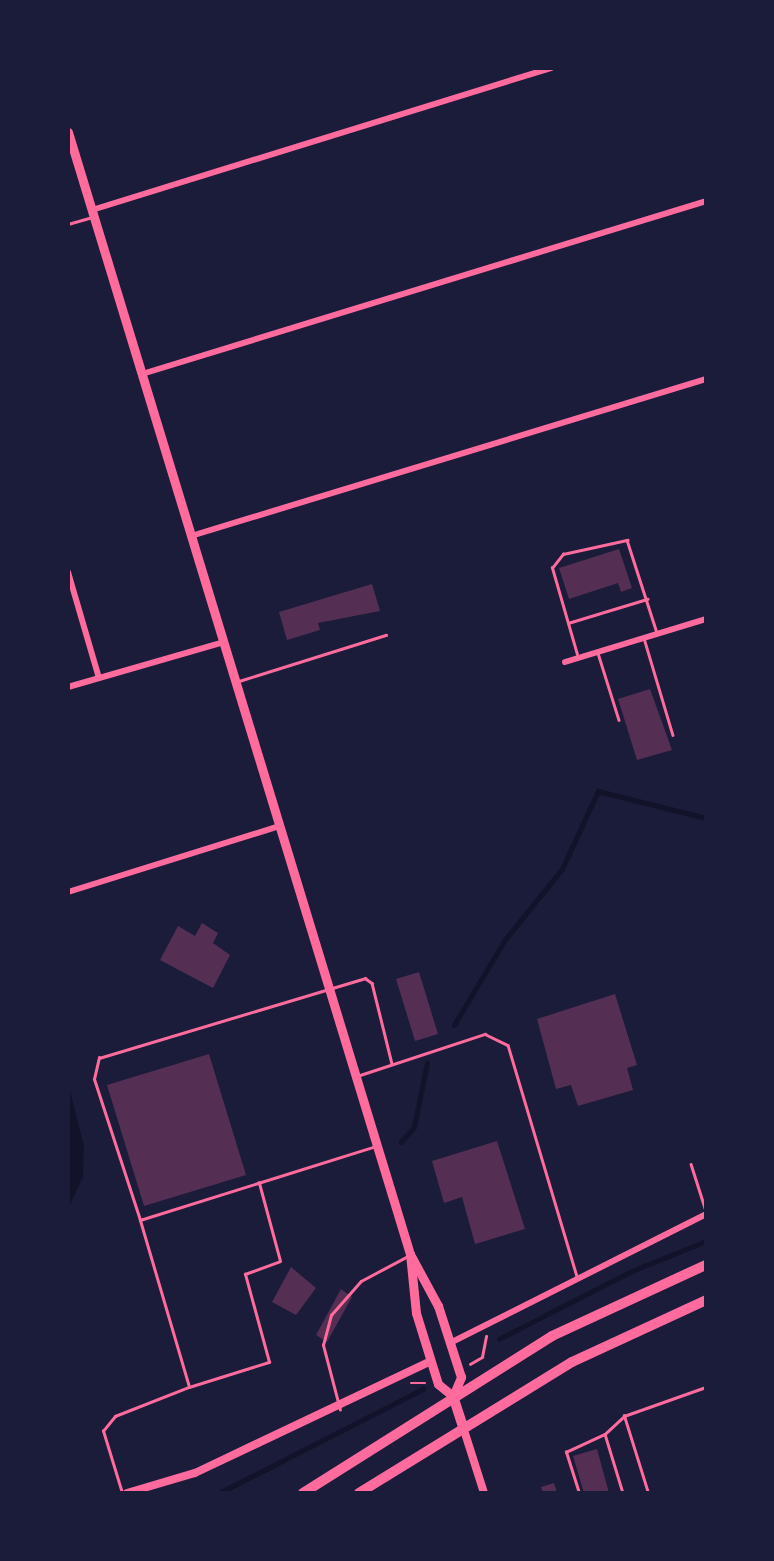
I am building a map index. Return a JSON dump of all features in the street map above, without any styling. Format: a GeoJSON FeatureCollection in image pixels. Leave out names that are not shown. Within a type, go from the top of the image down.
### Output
{"type":"FeatureCollection","features":[{"type":"Feature","properties":{"kind":"highway"},"geometry":{"type":"LineString","coordinates":[[303,1493],[552,1336],[706,1265]]}},
{"type":"Feature","properties":{"kind":"highway"},"geometry":{"type":"LineString","coordinates":[[359,1493],[572,1362],[706,1300]]}},
{"type":"Feature","properties":{"kind":"highway"},"geometry":{"type":"LineString","coordinates":[[453,1396],[464,1427]]}},
{"type":"Feature","properties":{"kind":"main road"},"geometry":{"type":"LineString","coordinates":[[68,132],[410,1254],[450,1343],[458,1370],[453,1396],[438,1384],[416,1312],[410,1254]]}},
{"type":"Feature","properties":{"kind":"street"},"geometry":{"type":"LineString","coordinates":[[93,213],[551,68]]}},
{"type":"Feature","properties":{"kind":"street"},"geometry":{"type":"LineString","coordinates":[[142,374],[706,201]]}},
{"type":"Feature","properties":{"kind":"street"},"geometry":{"type":"LineString","coordinates":[[191,536],[706,379]]}},
{"type":"Feature","properties":{"kind":"street"},"geometry":{"type":"LineString","coordinates":[[68,572],[99,678]]}},
{"type":"Feature","properties":{"kind":"street"},"geometry":{"type":"LineString","coordinates":[[565,662],[706,619]]}},
{"type":"Feature","properties":{"kind":"street"},"geometry":{"type":"LineString","coordinates":[[68,687],[224,642]]}},
{"type":"Feature","properties":{"kind":"street"},"geometry":{"type":"LineString","coordinates":[[68,892],[280,826]]}},
{"type":"Feature","properties":{"kind":"street"},"geometry":{"type":"LineString","coordinates":[[450,1343],[706,1212]]}},
{"type":"Feature","properties":{"kind":"street"},"geometry":{"type":"LineString","coordinates":[[125,1493],[195,1473],[340,1410],[431,1361]]}},
{"type":"Feature","properties":{"kind":"street"},"geometry":{"type":"LineString","coordinates":[[464,1427],[484,1493]]}},
{"type":"Feature","properties":{"kind":"lane"},"geometry":{"type":"LineString","coordinates":[[68,224],[93,213]]}},
{"type":"Feature","properties":{"kind":"lane"},"geometry":{"type":"LineString","coordinates":[[578,658],[552,568],[563,554],[627,540],[657,634]]}},
{"type":"Feature","properties":{"kind":"lane"},"geometry":{"type":"LineString","coordinates":[[568,623],[647,599]]}},
{"type":"Feature","properties":{"kind":"lane"},"geometry":{"type":"LineString","coordinates":[[236,682],[386,635]]}},
{"type":"Feature","properties":{"kind":"lane"},"geometry":{"type":"LineString","coordinates":[[644,638],[673,735]]}},
{"type":"Feature","properties":{"kind":"lane"},"geometry":{"type":"LineString","coordinates":[[598,652],[619,720]]}},
{"type":"Feature","properties":{"kind":"lane"},"geometry":{"type":"LineString","coordinates":[[189,1387],[140,1220],[94,1079],[99,1058],[352,978],[372,983],[392,1063]]}},
{"type":"Feature","properties":{"kind":"lane"},"geometry":{"type":"LineString","coordinates":[[356,1076],[485,1034],[508,1045],[578,1276]]}},
{"type":"Feature","properties":{"kind":"lane"},"geometry":{"type":"LineString","coordinates":[[140,1220],[377,1146]]}},
{"type":"Feature","properties":{"kind":"lane"},"geometry":{"type":"LineString","coordinates":[[691,1164],[706,1212]]}},
{"type":"Feature","properties":{"kind":"lane"},"geometry":{"type":"LineString","coordinates":[[125,1493],[103,1431],[115,1416],[189,1387],[269,1362],[245,1274],[280,1261],[259,1183]]}},
{"type":"Feature","properties":{"kind":"lane"},"geometry":{"type":"LineString","coordinates":[[340,1410],[323,1345],[331,1315],[360,1280],[410,1254]]}},
{"type":"Feature","properties":{"kind":"lane"},"geometry":{"type":"LineString","coordinates":[[579,1493],[566,1452],[605,1434],[624,1416],[706,1387]]}},
{"type":"Feature","properties":{"kind":"lane"},"geometry":{"type":"LineString","coordinates":[[624,1416],[648,1493]]}},
{"type":"Feature","properties":{"kind":"lane"},"geometry":{"type":"LineString","coordinates":[[605,1434],[623,1493]]}},
{"type":"Feature","properties":{"kind":"path"},"geometry":{"type":"LineString","coordinates":[[458,1370],[482,1357],[474,1332]]}},
{"type":"Feature","properties":{"kind":"shaded area"},"geometry":{"type":"Polygon","coordinates":[[[68,1083],[84,1146],[83,1177],[68,1209],[68,1083]]]}},
{"type":"Feature","properties":{"kind":"building"},"geometry":{"type":"Polygon","coordinates":[[[619,549],[632,588],[621,592],[618,583],[569,599],[559,568],[619,549]]]}},
{"type":"Feature","properties":{"kind":"building"},"geometry":{"type":"Polygon","coordinates":[[[372,584],[380,611],[318,623],[320,630],[287,640],[279,612],[372,584]]]}},
{"type":"Feature","properties":{"kind":"building"},"geometry":{"type":"Polygon","coordinates":[[[650,689],[672,750],[637,760],[618,699],[650,689]]]}},
{"type":"Feature","properties":{"kind":"building"},"geometry":{"type":"Polygon","coordinates":[[[202,923],[218,933],[213,943],[230,955],[213,988],[160,960],[178,926],[195,936],[202,923]]]}},
{"type":"Feature","properties":{"kind":"building"},"geometry":{"type":"Polygon","coordinates":[[[419,972],[438,1034],[415,1041],[396,979],[419,972]]]}},
{"type":"Feature","properties":{"kind":"building"},"geometry":{"type":"Polygon","coordinates":[[[615,994],[637,1065],[627,1068],[633,1090],[578,1106],[571,1085],[556,1089],[537,1019],[615,994]]]}},
{"type":"Feature","properties":{"kind":"building"},"geometry":{"type":"Polygon","coordinates":[[[209,1054],[246,1175],[144,1206],[107,1085],[209,1054]]]}},
{"type":"Feature","properties":{"kind":"building"},"geometry":{"type":"Polygon","coordinates":[[[497,1141],[525,1229],[475,1244],[462,1197],[444,1203],[432,1161],[497,1141]]]}},
{"type":"Feature","properties":{"kind":"building"},"geometry":{"type":"Polygon","coordinates":[[[291,1267],[316,1288],[296,1315],[272,1302],[291,1267]]]}},
{"type":"Feature","properties":{"kind":"building"},"geometry":{"type":"Polygon","coordinates":[[[341,1289],[352,1297],[327,1342],[316,1335],[341,1289]]]}},
{"type":"Feature","properties":{"kind":"building"},"geometry":{"type":"Polygon","coordinates":[[[597,1449],[609,1493],[584,1493],[573,1456],[597,1449]]]}},
{"type":"Feature","properties":{"kind":"building"},"geometry":{"type":"Polygon","coordinates":[[[554,1483],[557,1493],[543,1493],[541,1487],[554,1483]]]}},
{"type":"Feature","properties":{"kind":"waterway"},"geometry":{"type":"LineString","coordinates":[[454,1025],[504,941],[562,869],[598,791],[706,818]]}},
{"type":"Feature","properties":{"kind":"waterway"},"geometry":{"type":"LineString","coordinates":[[401,1142],[414,1127],[427,1063]]}},
{"type":"Feature","properties":{"kind":"waterway"},"geometry":{"type":"LineString","coordinates":[[499,1339],[632,1271],[706,1241]]}},
{"type":"Feature","properties":{"kind":"waterway"},"geometry":{"type":"LineString","coordinates":[[219,1493],[423,1389]]}}]}
